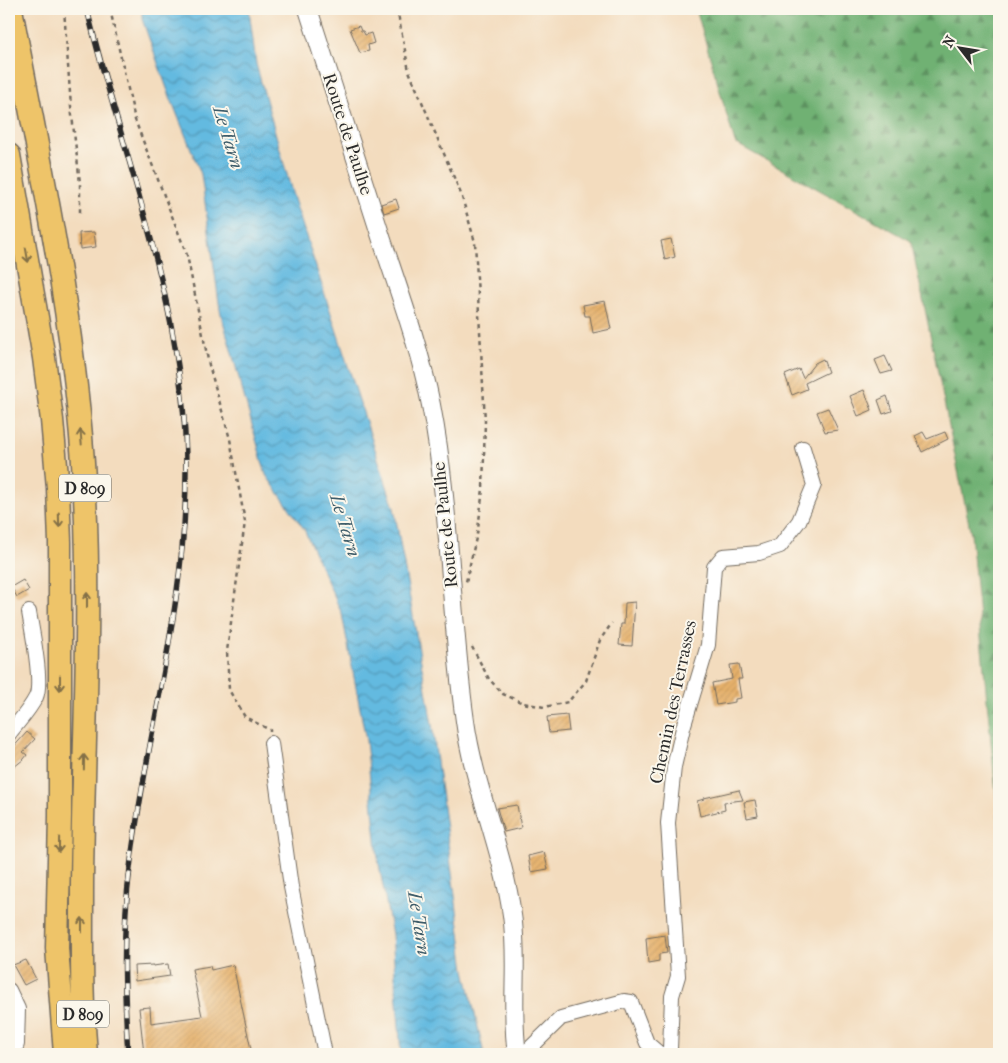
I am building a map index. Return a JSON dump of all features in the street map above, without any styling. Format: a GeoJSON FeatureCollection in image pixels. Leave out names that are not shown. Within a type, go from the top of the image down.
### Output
{"type":"FeatureCollection","features":[{"type":"Feature","properties":{"kind":"main road","name":"D 809"},"geometry":{"type":"LineString","coordinates":[[11,9],[64,301],[74,367],[84,478],[87,552],[81,973],[86,1054]]}},
{"type":"Feature","properties":{"kind":"main road","name":"D 809"},"geometry":{"type":"LineString","coordinates":[[9,155],[11,178],[44,358],[58,488],[60,816],[57,948],[65,1054]]}},
{"type":"Feature","properties":{"kind":"street","name":"Route de Paulhe"},"geometry":{"type":"LineString","coordinates":[[308,9],[416,347],[430,404],[446,517],[465,722],[479,786],[497,845],[512,911],[515,935],[514,1034],[517,1054]]}},
{"type":"Feature","properties":{"kind":"street","name":"Chemin des Terrasses"},"geometry":{"type":"LineString","coordinates":[[666,1054],[670,1050],[672,996],[678,976],[668,822],[674,767],[683,728],[708,645],[714,567],[722,556],[759,554],[780,546],[799,521],[814,485],[803,448]]}},
{"type":"Feature","properties":{"kind":"street"},"geometry":{"type":"LineString","coordinates":[[9,734],[27,712],[37,695],[38,678],[29,612]]}},
{"type":"Feature","properties":{"kind":"street"},"geometry":{"type":"LineString","coordinates":[[271,743],[291,888],[325,1054]]}},
{"type":"Feature","properties":{"kind":"street"},"geometry":{"type":"LineString","coordinates":[[9,990],[18,1008],[18,1044],[14,1054]]}},
{"type":"Feature","properties":{"kind":"street"},"geometry":{"type":"LineString","coordinates":[[524,1054],[561,1018],[624,1001],[631,1002],[647,1043],[660,1054]]}},
{"type":"Feature","properties":{"kind":"path"},"geometry":{"type":"LineString","coordinates":[[64,9],[71,107],[80,183],[80,214]]}},
{"type":"Feature","properties":{"kind":"path"},"geometry":{"type":"LineString","coordinates":[[110,9],[135,120],[187,255],[209,366],[234,457],[245,522],[227,651],[229,690],[246,717],[270,730],[271,743]]}},
{"type":"Feature","properties":{"kind":"path"},"geometry":{"type":"LineString","coordinates":[[397,9],[409,70],[461,194],[475,242],[485,421],[483,489],[478,528],[464,587]]}},
{"type":"Feature","properties":{"kind":"path"},"geometry":{"type":"LineString","coordinates":[[470,639],[489,679],[503,694],[523,703],[544,707],[568,702],[586,682],[600,640],[612,623]]}},
{"type":"Feature","properties":{"kind":"green space"},"geometry":{"type":"Polygon","coordinates":[[[696,9],[999,9],[999,825],[971,534],[911,241],[735,143],[696,9]]]}},
{"type":"Feature","properties":{"kind":"water","name":"Le Tarn"},"geometry":{"type":"Polygon","coordinates":[[[142,9],[249,9],[256,64],[293,196],[394,508],[432,724],[465,970],[484,1054],[401,1054],[392,935],[378,859],[366,740],[342,614],[304,529],[266,475],[220,310],[201,174],[142,19],[142,9]]]}},
{"type":"Feature","properties":{"kind":"building"},"geometry":{"type":"Polygon","coordinates":[[[359,26],[365,35],[371,33],[374,43],[368,45],[369,51],[360,53],[350,29],[359,26]]]}},
{"type":"Feature","properties":{"kind":"building"},"geometry":{"type":"Polygon","coordinates":[[[396,199],[399,208],[384,213],[381,204],[396,199]]]}},
{"type":"Feature","properties":{"kind":"building"},"geometry":{"type":"Polygon","coordinates":[[[94,232],[96,247],[80,249],[79,233],[94,232]]]}},
{"type":"Feature","properties":{"kind":"building"},"geometry":{"type":"Polygon","coordinates":[[[671,239],[675,257],[665,260],[661,241],[671,239]]]}},
{"type":"Feature","properties":{"kind":"building"},"geometry":{"type":"Polygon","coordinates":[[[605,301],[611,329],[593,333],[590,316],[585,316],[583,305],[605,301]]]}},
{"type":"Feature","properties":{"kind":"building"},"geometry":{"type":"Polygon","coordinates":[[[885,356],[892,371],[881,374],[875,360],[885,356]]]}},
{"type":"Feature","properties":{"kind":"building"},"geometry":{"type":"Polygon","coordinates":[[[823,359],[828,372],[805,383],[807,389],[792,395],[785,375],[799,369],[803,378],[815,363],[823,359]]]}},
{"type":"Feature","properties":{"kind":"building"},"geometry":{"type":"Polygon","coordinates":[[[864,390],[872,410],[858,416],[850,396],[864,390]]]}},
{"type":"Feature","properties":{"kind":"building"},"geometry":{"type":"Polygon","coordinates":[[[887,396],[892,411],[883,414],[878,400],[887,396]]]}},
{"type":"Feature","properties":{"kind":"building"},"geometry":{"type":"Polygon","coordinates":[[[828,408],[838,430],[825,432],[817,412],[828,408]]]}},
{"type":"Feature","properties":{"kind":"building"},"geometry":{"type":"Polygon","coordinates":[[[923,432],[927,439],[945,432],[948,439],[922,452],[915,436],[923,432]]]}},
{"type":"Feature","properties":{"kind":"building"},"geometry":{"type":"Polygon","coordinates":[[[23,580],[29,590],[17,597],[11,587],[23,580]]]}},
{"type":"Feature","properties":{"kind":"building"},"geometry":{"type":"Polygon","coordinates":[[[635,602],[632,646],[619,645],[621,624],[624,624],[625,603],[635,602]]]}},
{"type":"Feature","properties":{"kind":"building"},"geometry":{"type":"Polygon","coordinates":[[[739,664],[742,679],[738,679],[741,698],[735,699],[735,702],[716,705],[712,683],[732,679],[730,665],[739,664]]]}},
{"type":"Feature","properties":{"kind":"building"},"geometry":{"type":"Polygon","coordinates":[[[567,715],[569,731],[549,733],[547,717],[567,715]]]}},
{"type":"Feature","properties":{"kind":"building"},"geometry":{"type":"Polygon","coordinates":[[[27,732],[35,739],[23,752],[27,755],[24,759],[9,771],[9,752],[27,732]]]}},
{"type":"Feature","properties":{"kind":"building"},"geometry":{"type":"Polygon","coordinates":[[[739,790],[743,800],[724,802],[725,810],[700,816],[697,801],[739,790]]]}},
{"type":"Feature","properties":{"kind":"building"},"geometry":{"type":"Polygon","coordinates":[[[755,800],[758,816],[747,818],[744,802],[755,800]]]}},
{"type":"Feature","properties":{"kind":"building"},"geometry":{"type":"Polygon","coordinates":[[[517,805],[521,828],[504,832],[497,808],[517,805]]]}},
{"type":"Feature","properties":{"kind":"building"},"geometry":{"type":"Polygon","coordinates":[[[544,852],[548,869],[531,872],[528,856],[544,852]]]}},
{"type":"Feature","properties":{"kind":"building"},"geometry":{"type":"Polygon","coordinates":[[[665,935],[667,953],[659,954],[659,961],[648,963],[646,938],[665,935]]]}},
{"type":"Feature","properties":{"kind":"building"},"geometry":{"type":"Polygon","coordinates":[[[26,960],[36,979],[24,985],[13,965],[26,960]]]}},
{"type":"Feature","properties":{"kind":"building"},"geometry":{"type":"Polygon","coordinates":[[[168,964],[170,976],[135,981],[134,966],[168,964]]]}},
{"type":"Feature","properties":{"kind":"building"},"geometry":{"type":"Polygon","coordinates":[[[233,965],[252,1054],[144,1054],[139,1008],[150,1007],[151,1023],[202,1016],[192,969],[210,966],[211,970],[233,965]]]}},
{"type":"Feature","properties":{"kind":"railway"},"geometry":{"type":"LineString","coordinates":[[87,9],[151,238],[165,296],[184,412],[186,472],[180,572],[137,819],[127,891],[124,961],[128,1054]]}}]}
